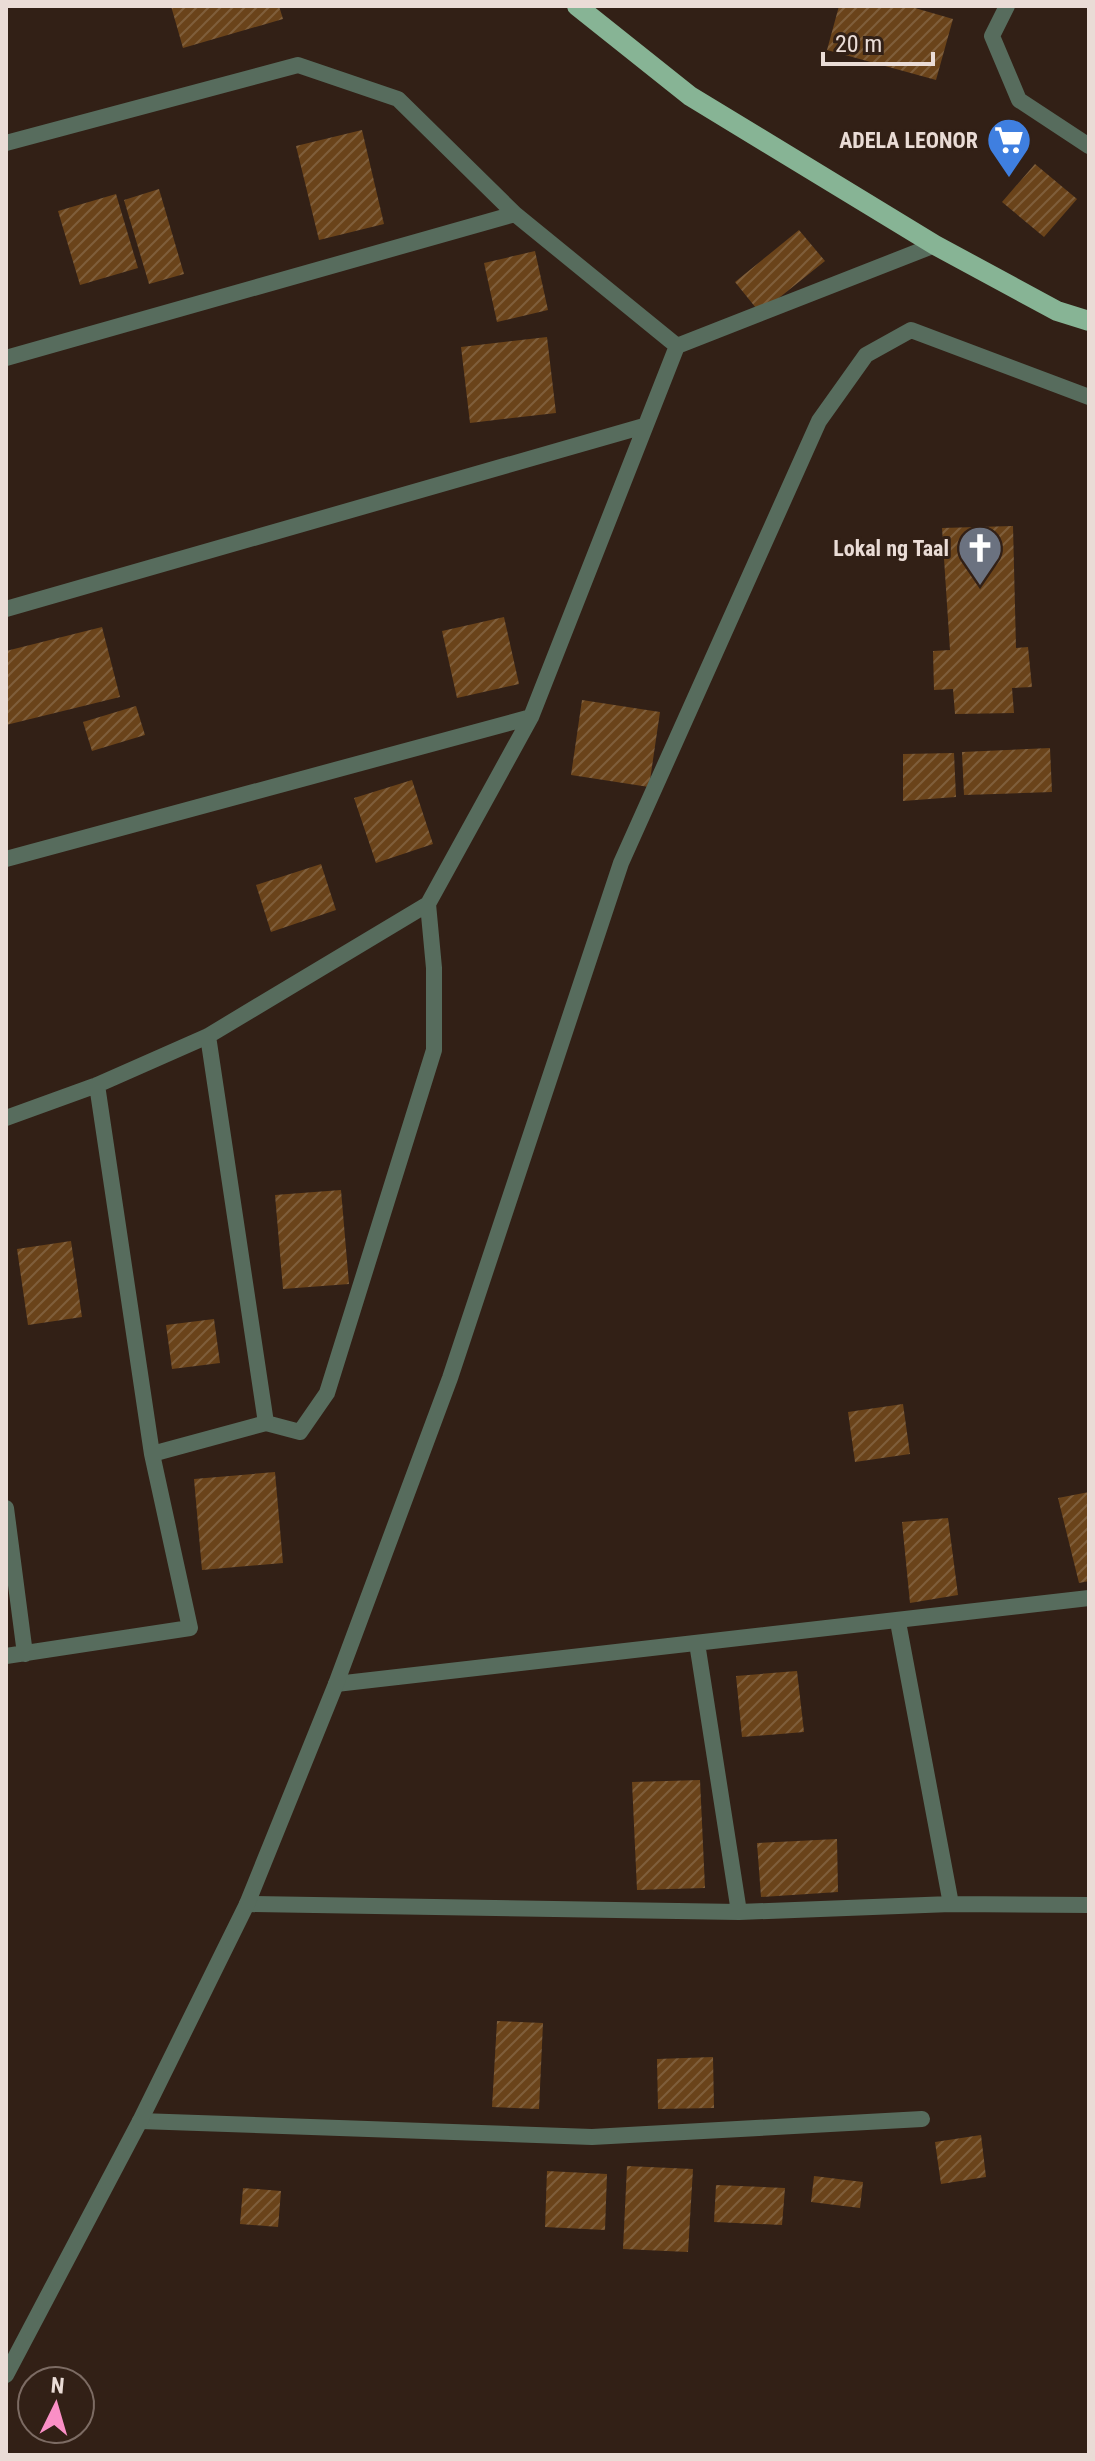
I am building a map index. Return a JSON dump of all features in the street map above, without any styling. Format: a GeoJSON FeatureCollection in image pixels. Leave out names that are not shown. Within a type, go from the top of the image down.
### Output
{"type":"FeatureCollection","features":[{"type":"Feature","properties":{"kind":"main road"},"geometry":{"type":"LineString","coordinates":[[577,6],[690,96],[935,245],[1057,311],[1089,321]]}},
{"type":"Feature","properties":{"kind":"street"},"geometry":{"type":"LineString","coordinates":[[1007,6],[992,36],[1019,100],[1089,146]]}},
{"type":"Feature","properties":{"kind":"street"},"geometry":{"type":"LineString","coordinates":[[6,143],[298,65],[398,99],[515,214],[677,346]]}},
{"type":"Feature","properties":{"kind":"street"},"geometry":{"type":"LineString","coordinates":[[6,358],[515,214]]}},
{"type":"Feature","properties":{"kind":"street"},"geometry":{"type":"LineString","coordinates":[[6,1118],[97,1085],[208,1036],[428,904],[531,717],[677,346],[935,245]]}},
{"type":"Feature","properties":{"kind":"street"},"geometry":{"type":"LineString","coordinates":[[6,2375],[140,2121],[247,1904],[336,1684],[450,1378],[621,863],[819,421],[866,355],[911,330],[1089,397]]}},
{"type":"Feature","properties":{"kind":"street"},"geometry":{"type":"LineString","coordinates":[[6,609],[644,426]]}},
{"type":"Feature","properties":{"kind":"street"},"geometry":{"type":"LineString","coordinates":[[6,859],[531,717]]}},
{"type":"Feature","properties":{"kind":"street"},"geometry":{"type":"LineString","coordinates":[[152,1454],[266,1423],[300,1432],[327,1393],[434,1050],[434,968],[428,904]]}},
{"type":"Feature","properties":{"kind":"street"},"geometry":{"type":"LineString","coordinates":[[208,1036],[266,1423]]}},
{"type":"Feature","properties":{"kind":"street"},"geometry":{"type":"LineString","coordinates":[[6,1656],[190,1628],[152,1454],[97,1085]]}},
{"type":"Feature","properties":{"kind":"street"},"geometry":{"type":"LineString","coordinates":[[6,1508],[25,1654]]}},
{"type":"Feature","properties":{"kind":"street"},"geometry":{"type":"LineString","coordinates":[[336,1684],[1089,1598]]}},
{"type":"Feature","properties":{"kind":"street"},"geometry":{"type":"LineString","coordinates":[[898,1622],[951,1904]]}},
{"type":"Feature","properties":{"kind":"street"},"geometry":{"type":"LineString","coordinates":[[697,1643],[739,1912]]}},
{"type":"Feature","properties":{"kind":"street"},"geometry":{"type":"LineString","coordinates":[[247,1904],[739,1912],[951,1904],[1089,1905]]}},
{"type":"Feature","properties":{"kind":"street"},"geometry":{"type":"LineString","coordinates":[[140,2121],[592,2137],[922,2119]]}},
{"type":"Feature","properties":{"kind":"building"},"geometry":{"type":"Polygon","coordinates":[[[171,6],[279,6],[283,19],[183,48],[171,6]]]}},
{"type":"Feature","properties":{"kind":"building"},"geometry":{"type":"Polygon","coordinates":[[[839,6],[908,6],[953,19],[936,80],[827,50],[839,6]]]}},
{"type":"Feature","properties":{"kind":"building"},"geometry":{"type":"Polygon","coordinates":[[[362,130],[384,224],[319,240],[296,146],[362,130]]]}},
{"type":"Feature","properties":{"kind":"building"},"geometry":{"type":"Polygon","coordinates":[[[1035,164],[1077,199],[1044,237],[1002,202],[1035,164]]]}},
{"type":"Feature","properties":{"kind":"building"},"geometry":{"type":"Polygon","coordinates":[[[159,189],[184,274],[149,284],[124,200],[159,189]]]}},
{"type":"Feature","properties":{"kind":"building"},"geometry":{"type":"Polygon","coordinates":[[[116,194],[138,268],[80,285],[58,211],[116,194]]]}},
{"type":"Feature","properties":{"kind":"building"},"geometry":{"type":"Polygon","coordinates":[[[799,230],[825,261],[760,313],[735,282],[799,230]]]}},
{"type":"Feature","properties":{"kind":"building"},"geometry":{"type":"Polygon","coordinates":[[[535,251],[548,310],[497,322],[484,263],[535,251]]]}},
{"type":"Feature","properties":{"kind":"building"},"geometry":{"type":"Polygon","coordinates":[[[547,337],[556,413],[470,423],[461,347],[547,337]]]}},
{"type":"Feature","properties":{"kind":"building","name":"Lokal ng Taal"},"geometry":{"type":"Polygon","coordinates":[[[1013,526],[1016,648],[1028,647],[1032,687],[1012,688],[1014,713],[955,714],[953,689],[934,690],[933,651],[950,650],[942,528],[1013,526]]]}},
{"type":"Feature","properties":{"kind":"building"},"geometry":{"type":"Polygon","coordinates":[[[504,617],[519,684],[457,698],[442,631],[504,617]]]}},
{"type":"Feature","properties":{"kind":"building"},"geometry":{"type":"Polygon","coordinates":[[[102,627],[120,697],[6,725],[6,651],[102,627]]]}},
{"type":"Feature","properties":{"kind":"building"},"geometry":{"type":"Polygon","coordinates":[[[582,700],[660,712],[649,787],[571,775],[582,700]]]}},
{"type":"Feature","properties":{"kind":"building"},"geometry":{"type":"Polygon","coordinates":[[[136,706],[145,735],[92,751],[83,722],[136,706]]]}},
{"type":"Feature","properties":{"kind":"building"},"geometry":{"type":"Polygon","coordinates":[[[1050,748],[1052,792],[964,795],[962,752],[1050,748]]]}},
{"type":"Feature","properties":{"kind":"building"},"geometry":{"type":"Polygon","coordinates":[[[954,753],[956,797],[903,801],[903,754],[954,753]]]}},
{"type":"Feature","properties":{"kind":"building"},"geometry":{"type":"Polygon","coordinates":[[[412,780],[433,844],[376,863],[354,798],[412,780]]]}},
{"type":"Feature","properties":{"kind":"building"},"geometry":{"type":"Polygon","coordinates":[[[321,864],[336,910],[271,932],[256,885],[321,864]]]}},
{"type":"Feature","properties":{"kind":"building"},"geometry":{"type":"Polygon","coordinates":[[[341,1190],[349,1284],[283,1289],[275,1195],[341,1190]]]}},
{"type":"Feature","properties":{"kind":"building"},"geometry":{"type":"Polygon","coordinates":[[[71,1241],[82,1317],[28,1325],[17,1249],[71,1241]]]}},
{"type":"Feature","properties":{"kind":"building"},"geometry":{"type":"Polygon","coordinates":[[[214,1319],[220,1363],[172,1369],[166,1325],[214,1319]]]}},
{"type":"Feature","properties":{"kind":"building"},"geometry":{"type":"Polygon","coordinates":[[[903,1404],[910,1454],[855,1462],[848,1412],[903,1404]]]}},
{"type":"Feature","properties":{"kind":"building"},"geometry":{"type":"Polygon","coordinates":[[[275,1472],[283,1563],[202,1570],[194,1479],[275,1472]]]}},
{"type":"Feature","properties":{"kind":"building"},"geometry":{"type":"Polygon","coordinates":[[[1089,1492],[1089,1581],[1079,1583],[1058,1498],[1089,1492]]]}},
{"type":"Feature","properties":{"kind":"building"},"geometry":{"type":"Polygon","coordinates":[[[948,1518],[958,1595],[910,1603],[902,1522],[948,1518]]]}},
{"type":"Feature","properties":{"kind":"building"},"geometry":{"type":"Polygon","coordinates":[[[797,1671],[804,1732],[742,1737],[736,1676],[797,1671]]]}},
{"type":"Feature","properties":{"kind":"building"},"geometry":{"type":"Polygon","coordinates":[[[700,1780],[705,1888],[637,1890],[632,1782],[700,1780]]]}},
{"type":"Feature","properties":{"kind":"building"},"geometry":{"type":"Polygon","coordinates":[[[837,1839],[838,1892],[761,1897],[757,1843],[837,1839]]]}},
{"type":"Feature","properties":{"kind":"building"},"geometry":{"type":"Polygon","coordinates":[[[497,2021],[543,2023],[539,2109],[492,2107],[497,2021]]]}},
{"type":"Feature","properties":{"kind":"building"},"geometry":{"type":"Polygon","coordinates":[[[713,2057],[714,2108],[658,2109],[657,2059],[713,2057]]]}},
{"type":"Feature","properties":{"kind":"building"},"geometry":{"type":"Polygon","coordinates":[[[981,2135],[986,2177],[941,2184],[935,2142],[981,2135]]]}},
{"type":"Feature","properties":{"kind":"building"},"geometry":{"type":"Polygon","coordinates":[[[627,2166],[693,2169],[688,2252],[623,2249],[627,2166]]]}},
{"type":"Feature","properties":{"kind":"building"},"geometry":{"type":"Polygon","coordinates":[[[547,2171],[607,2174],[605,2230],[545,2227],[547,2171]]]}},
{"type":"Feature","properties":{"kind":"building"},"geometry":{"type":"Polygon","coordinates":[[[814,2176],[863,2182],[860,2208],[811,2202],[814,2176]]]}},
{"type":"Feature","properties":{"kind":"building"},"geometry":{"type":"Polygon","coordinates":[[[716,2185],[785,2188],[782,2225],[714,2222],[716,2185]]]}},
{"type":"Feature","properties":{"kind":"building"},"geometry":{"type":"Polygon","coordinates":[[[243,2188],[281,2191],[278,2227],[240,2224],[243,2188]]]}},
{"type":"Feature","properties":{"kind":"place","name":"ADELA LEONOR"},"geometry":{"type":"Point","coordinates":[1009,179]}},
{"type":"Feature","properties":{"kind":"place","name":"Lokal ng Taal"},"geometry":{"type":"Point","coordinates":[980,587]}}]}
